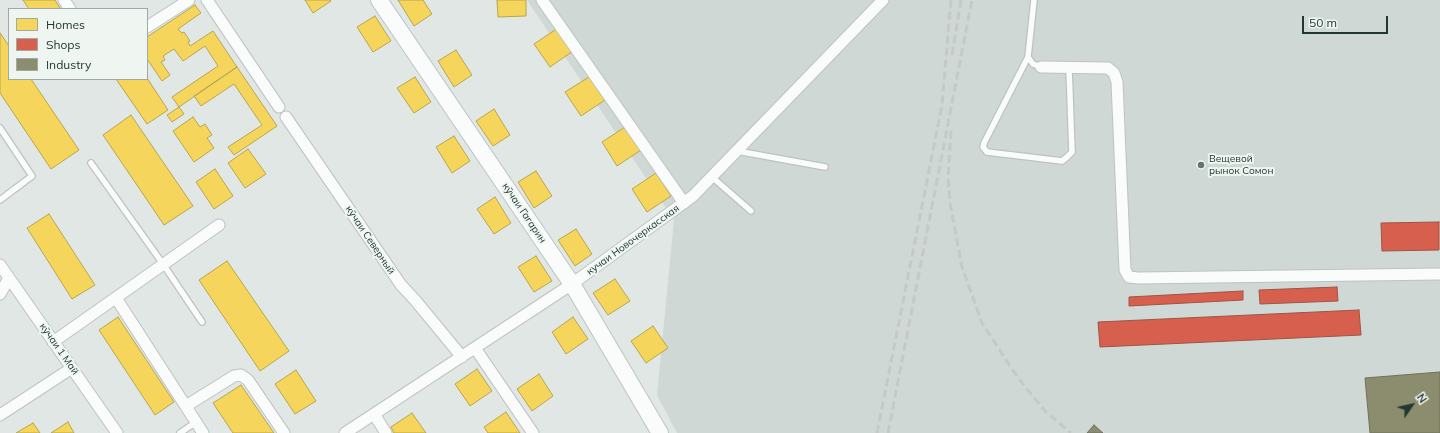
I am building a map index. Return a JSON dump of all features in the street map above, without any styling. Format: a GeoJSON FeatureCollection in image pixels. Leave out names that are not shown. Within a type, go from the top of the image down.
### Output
{"type":"FeatureCollection","features":[{"type":"Feature","properties":{"kind":"main road","name":"кӯчаи Гагарин"},"geometry":{"type":"LineString","coordinates":[[379,0],[572,284],[660,433]]}},
{"type":"Feature","properties":{"kind":"street"},"geometry":{"type":"LineString","coordinates":[[148,26],[189,0]]}},
{"type":"Feature","properties":{"kind":"street"},"geometry":{"type":"LineString","coordinates":[[207,0],[279,107]]}},
{"type":"Feature","properties":{"kind":"street"},"geometry":{"type":"LineString","coordinates":[[542,0],[684,203]]}},
{"type":"Feature","properties":{"kind":"street","name":"кучаи Новочеркасская"},"geometry":{"type":"LineString","coordinates":[[346,433],[572,284],[693,196],[883,0]]}},
{"type":"Feature","properties":{"kind":"street"},"geometry":{"type":"LineString","coordinates":[[1041,67],[1108,68],[1114,73],[1117,82],[1125,270],[1130,276],[1138,278],[1440,274]]}},
{"type":"Feature","properties":{"kind":"street","name":"кӯчаи Северный"},"geometry":{"type":"LineString","coordinates":[[286,117],[401,285],[462,357]]}},
{"type":"Feature","properties":{"kind":"street"},"geometry":{"type":"LineString","coordinates":[[53,342],[219,225]]}},
{"type":"Feature","properties":{"kind":"street","name":"кӯчаи 1 Май"},"geometry":{"type":"LineString","coordinates":[[0,265],[117,433]]}},
{"type":"Feature","properties":{"kind":"street"},"geometry":{"type":"LineString","coordinates":[[0,294],[9,278]]}},
{"type":"Feature","properties":{"kind":"street"},"geometry":{"type":"LineString","coordinates":[[116,298],[203,433]]}},
{"type":"Feature","properties":{"kind":"street"},"geometry":{"type":"LineString","coordinates":[[474,348],[533,433]]}},
{"type":"Feature","properties":{"kind":"street"},"geometry":{"type":"LineString","coordinates":[[0,415],[72,368]]}},
{"type":"Feature","properties":{"kind":"street"},"geometry":{"type":"LineString","coordinates":[[186,406],[234,376],[241,376],[248,380],[284,433]]}},
{"type":"Feature","properties":{"kind":"street"},"geometry":{"type":"LineString","coordinates":[[374,414],[386,433]]}},
{"type":"Feature","properties":{"kind":"lane"},"geometry":{"type":"LineString","coordinates":[[1034,0],[1028,57],[984,143],[983,147],[987,152],[1062,161],[1068,157],[1072,152],[1069,68]]}},
{"type":"Feature","properties":{"kind":"lane"},"geometry":{"type":"LineString","coordinates":[[1028,57],[1033,64],[1041,67]]}},
{"type":"Feature","properties":{"kind":"lane"},"geometry":{"type":"LineString","coordinates":[[0,128],[32,176],[0,200]]}},
{"type":"Feature","properties":{"kind":"lane"},"geometry":{"type":"LineString","coordinates":[[737,151],[825,167]]}},
{"type":"Feature","properties":{"kind":"lane"},"geometry":{"type":"LineString","coordinates":[[91,163],[163,264],[202,322]]}},
{"type":"Feature","properties":{"kind":"lane"},"geometry":{"type":"LineString","coordinates":[[712,177],[752,211]]}},
{"type":"Feature","properties":{"kind":"lane"},"geometry":{"type":"LineString","coordinates":[[180,433],[196,422]]}},
{"type":"Feature","properties":{"kind":"shaded area"},"geometry":{"type":"Polygon","coordinates":[[[527,0],[1440,0],[1440,433],[677,433],[657,395],[674,220],[527,0]]]}},
{"type":"Feature","properties":{"kind":"building: Homes"},"geometry":{"type":"Polygon","coordinates":[[[23,0],[55,0],[60,8],[28,8],[23,0]]]}},
{"type":"Feature","properties":{"kind":"building: Homes"},"geometry":{"type":"Polygon","coordinates":[[[305,0],[330,0],[331,1],[313,13],[305,0]]]}},
{"type":"Feature","properties":{"kind":"building: Homes"},"geometry":{"type":"Polygon","coordinates":[[[398,0],[423,0],[432,14],[414,26],[398,0]]]}},
{"type":"Feature","properties":{"kind":"building: Homes"},"geometry":{"type":"Polygon","coordinates":[[[497,0],[526,0],[526,16],[498,17],[497,0]]]}},
{"type":"Feature","properties":{"kind":"building: Homes"},"geometry":{"type":"Polygon","coordinates":[[[195,5],[201,13],[178,29],[182,33],[184,32],[190,41],[188,42],[190,46],[213,31],[237,67],[179,107],[172,97],[218,66],[205,46],[183,61],[174,49],[163,56],[165,60],[161,62],[170,75],[162,81],[148,60],[148,36],[195,5]]]}},
{"type":"Feature","properties":{"kind":"building: Homes"},"geometry":{"type":"Polygon","coordinates":[[[375,16],[391,41],[373,52],[357,27],[375,16]]]}},
{"type":"Feature","properties":{"kind":"building: Homes"},"geometry":{"type":"Polygon","coordinates":[[[558,28],[573,51],[550,67],[534,44],[558,28]]]}},
{"type":"Feature","properties":{"kind":"building: Homes"},"geometry":{"type":"Polygon","coordinates":[[[0,33],[8,45],[8,80],[32,80],[79,150],[51,169],[0,93],[0,33]]]}},
{"type":"Feature","properties":{"kind":"building: Homes"},"geometry":{"type":"Polygon","coordinates":[[[456,50],[472,75],[454,87],[438,61],[456,50]]]}},
{"type":"Feature","properties":{"kind":"building: Homes"},"geometry":{"type":"Polygon","coordinates":[[[237,67],[277,126],[234,155],[228,147],[262,125],[234,84],[201,106],[194,96],[237,67]]]}},
{"type":"Feature","properties":{"kind":"building: Homes"},"geometry":{"type":"Polygon","coordinates":[[[415,77],[431,102],[414,113],[397,88],[415,77]]]}},
{"type":"Feature","properties":{"kind":"building: Homes"},"geometry":{"type":"Polygon","coordinates":[[[589,77],[605,100],[581,116],[565,92],[589,77]]]}},
{"type":"Feature","properties":{"kind":"building: Homes"},"geometry":{"type":"Polygon","coordinates":[[[117,80],[148,80],[168,110],[147,124],[117,80]]]}},
{"type":"Feature","properties":{"kind":"building: Homes"},"geometry":{"type":"Polygon","coordinates":[[[179,107],[184,114],[172,122],[167,115],[179,107]]]}},
{"type":"Feature","properties":{"kind":"building: Homes"},"geometry":{"type":"Polygon","coordinates":[[[494,109],[510,135],[493,146],[476,121],[494,109]]]}},
{"type":"Feature","properties":{"kind":"building: Homes"},"geometry":{"type":"Polygon","coordinates":[[[131,115],[193,206],[164,225],[103,135],[131,115]]]}},
{"type":"Feature","properties":{"kind":"building: Homes"},"geometry":{"type":"Polygon","coordinates":[[[193,117],[200,127],[205,124],[212,135],[207,138],[214,148],[194,162],[173,131],[193,117]]]}},
{"type":"Feature","properties":{"kind":"building: Homes"},"geometry":{"type":"Polygon","coordinates":[[[625,127],[641,150],[617,166],[602,142],[625,127]]]}},
{"type":"Feature","properties":{"kind":"building: Homes"},"geometry":{"type":"Polygon","coordinates":[[[454,136],[470,161],[452,173],[436,147],[454,136]]]}},
{"type":"Feature","properties":{"kind":"building: Homes"},"geometry":{"type":"Polygon","coordinates":[[[248,149],[266,174],[245,188],[228,163],[248,149]]]}},
{"type":"Feature","properties":{"kind":"building: Homes"},"geometry":{"type":"Polygon","coordinates":[[[215,169],[233,196],[214,209],[196,182],[215,169]]]}},
{"type":"Feature","properties":{"kind":"building: Homes"},"geometry":{"type":"Polygon","coordinates":[[[536,171],[552,196],[534,208],[518,182],[536,171]]]}},
{"type":"Feature","properties":{"kind":"building: Homes"},"geometry":{"type":"Polygon","coordinates":[[[656,173],[671,196],[647,212],[632,189],[656,173]]]}},
{"type":"Feature","properties":{"kind":"building: Homes"},"geometry":{"type":"Polygon","coordinates":[[[495,197],[511,223],[494,234],[477,209],[495,197]]]}},
{"type":"Feature","properties":{"kind":"building: Homes"},"geometry":{"type":"Polygon","coordinates":[[[49,214],[95,285],[72,299],[27,228],[49,214]]]}},
{"type":"Feature","properties":{"kind":"building: Homes"},"geometry":{"type":"Polygon","coordinates":[[[576,229],[592,254],[575,266],[558,240],[576,229]]]}},
{"type":"Feature","properties":{"kind":"building: Homes"},"geometry":{"type":"Polygon","coordinates":[[[536,256],[552,281],[534,292],[518,267],[536,256]]]}},
{"type":"Feature","properties":{"kind":"building: Homes"},"geometry":{"type":"Polygon","coordinates":[[[227,261],[289,351],[260,371],[199,280],[227,261]]]}},
{"type":"Feature","properties":{"kind":"building: Homes"},"geometry":{"type":"Polygon","coordinates":[[[615,279],[630,301],[608,315],[593,293],[615,279]]]}},
{"type":"Feature","properties":{"kind":"building: Homes"},"geometry":{"type":"Polygon","coordinates":[[[118,317],[174,402],[155,415],[99,330],[118,317]]]}},
{"type":"Feature","properties":{"kind":"building: Homes"},"geometry":{"type":"Polygon","coordinates":[[[573,317],[588,339],[566,354],[552,332],[573,317]]]}},
{"type":"Feature","properties":{"kind":"building: Homes"},"geometry":{"type":"Polygon","coordinates":[[[653,326],[668,348],[646,363],[631,341],[653,326]]]}},
{"type":"Feature","properties":{"kind":"building: Homes"},"geometry":{"type":"Polygon","coordinates":[[[477,369],[492,391],[470,406],[455,384],[477,369]]]}},
{"type":"Feature","properties":{"kind":"building: Homes"},"geometry":{"type":"Polygon","coordinates":[[[296,370],[316,401],[295,414],[275,384],[296,370]]]}},
{"type":"Feature","properties":{"kind":"building: Homes"},"geometry":{"type":"Polygon","coordinates":[[[539,374],[553,396],[532,411],[517,389],[539,374]]]}},
{"type":"Feature","properties":{"kind":"building: Homes"},"geometry":{"type":"Polygon","coordinates":[[[241,385],[274,433],[233,433],[213,403],[241,385]]]}},
{"type":"Feature","properties":{"kind":"building: Homes"},"geometry":{"type":"Polygon","coordinates":[[[506,412],[520,433],[488,433],[484,427],[506,412]]]}},
{"type":"Feature","properties":{"kind":"building: Homes"},"geometry":{"type":"Polygon","coordinates":[[[412,413],[426,433],[394,433],[391,427],[412,413]]]}},
{"type":"Feature","properties":{"kind":"building: Homes"},"geometry":{"type":"Polygon","coordinates":[[[68,422],[74,433],[51,433],[68,422]]]}},
{"type":"Feature","properties":{"kind":"building: Homes"},"geometry":{"type":"Polygon","coordinates":[[[33,423],[40,433],[16,433],[33,423]]]}},
{"type":"Feature","properties":{"kind":"building: Shops"},"geometry":{"type":"Polygon","coordinates":[[[1439,222],[1439,250],[1382,251],[1381,223],[1439,222]]]}},
{"type":"Feature","properties":{"kind":"building: Shops"},"geometry":{"type":"Polygon","coordinates":[[[1337,287],[1338,301],[1260,304],[1259,290],[1337,287]]]}},
{"type":"Feature","properties":{"kind":"building: Shops"},"geometry":{"type":"Polygon","coordinates":[[[1243,291],[1243,300],[1129,306],[1129,297],[1243,291]]]}},
{"type":"Feature","properties":{"kind":"building: Shops"},"geometry":{"type":"Polygon","coordinates":[[[1359,310],[1361,335],[1100,347],[1098,322],[1359,310]]]}},
{"type":"Feature","properties":{"kind":"building: Industry"},"geometry":{"type":"Polygon","coordinates":[[[1440,372],[1440,433],[1370,433],[1365,378],[1440,372]]]}},
{"type":"Feature","properties":{"kind":"building: Industry"},"geometry":{"type":"Polygon","coordinates":[[[1094,425],[1103,433],[1087,433],[1094,425]]]}},
{"type":"Feature","properties":{"kind":"railway"},"geometry":{"type":"LineString","coordinates":[[877,433],[942,105],[951,0]]}},
{"type":"Feature","properties":{"kind":"railway"},"geometry":{"type":"LineString","coordinates":[[952,55],[961,0]]}},
{"type":"Feature","properties":{"kind":"railway"},"geometry":{"type":"LineString","coordinates":[[888,433],[972,0]]}},
{"type":"Feature","properties":{"kind":"railway"},"geometry":{"type":"LineString","coordinates":[[951,131],[948,178],[950,203],[962,267],[982,323],[1018,378],[1046,412],[1071,433]]}},
{"type":"Feature","properties":{"kind":"place","name":"Вещевой рынок Сомон"},"geometry":{"type":"Point","coordinates":[1201,165]}}]}
